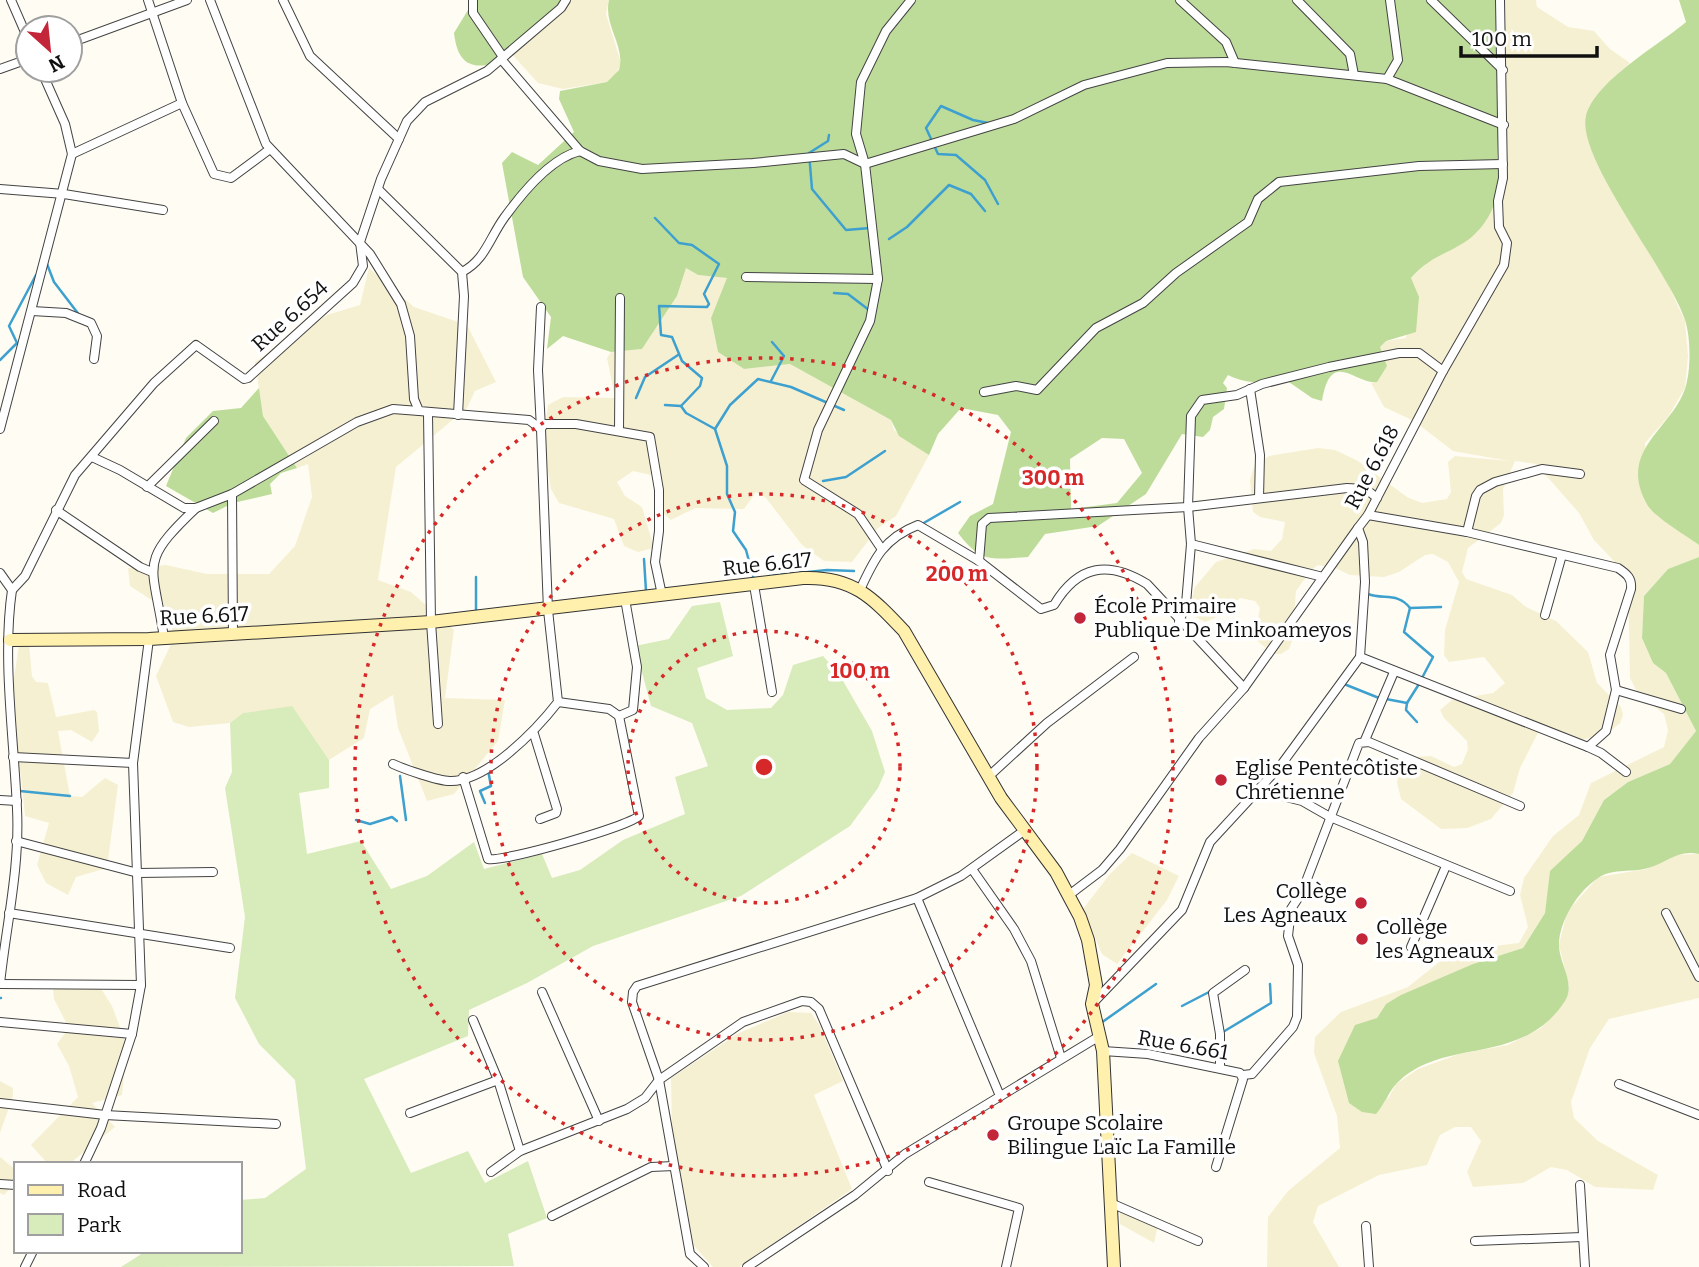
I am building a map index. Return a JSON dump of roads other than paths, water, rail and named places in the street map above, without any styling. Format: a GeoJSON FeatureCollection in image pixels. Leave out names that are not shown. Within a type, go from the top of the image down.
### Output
{"type":"FeatureCollection","features":[{"type":"Feature","properties":{"kind":"street"},"geometry":{"type":"LineString","coordinates":[[148,0],[182,103],[210,167],[219,178],[231,178],[270,149]]}},
{"type":"Feature","properties":{"kind":"street"},"geometry":{"type":"LineString","coordinates":[[84,38],[187,0]]}},
{"type":"Feature","properties":{"kind":"street"},"geometry":{"type":"LineString","coordinates":[[210,0],[270,149],[360,242],[388,279],[401,304],[410,336],[414,399],[423,412],[438,724]]}},
{"type":"Feature","properties":{"kind":"street"},"geometry":{"type":"LineString","coordinates":[[283,0],[310,56],[399,139]]}},
{"type":"Feature","properties":{"kind":"street"},"geometry":{"type":"LineString","coordinates":[[472,0],[473,13],[502,58],[580,151],[599,161],[642,169],[753,163],[844,154],[865,164],[1014,119],[1084,85],[1167,63],[1235,63],[1387,79],[1504,125]]}},
{"type":"Feature","properties":{"kind":"street","name":"Rue 6.654"},"geometry":{"type":"LineString","coordinates":[[12,590],[25,576],[68,485],[112,429],[154,383],[196,345],[244,379],[248,378],[353,283],[363,266],[360,242],[407,121],[418,107],[478,77],[561,8],[565,0]]}},
{"type":"Feature","properties":{"kind":"street"},"geometry":{"type":"LineString","coordinates":[[881,548],[858,514],[804,480],[818,430],[870,321],[878,279],[865,164],[856,134],[861,82],[886,31],[911,0]]}},
{"type":"Feature","properties":{"kind":"street"},"geometry":{"type":"LineString","coordinates":[[1180,0],[1226,43],[1235,63]]}},
{"type":"Feature","properties":{"kind":"street"},"geometry":{"type":"LineString","coordinates":[[1297,0],[1350,54],[1354,75]]}},
{"type":"Feature","properties":{"kind":"street"},"geometry":{"type":"LineString","coordinates":[[1387,79],[1398,60],[1390,0]]}},
{"type":"Feature","properties":{"kind":"street"},"geometry":{"type":"LineString","coordinates":[[1431,0],[1503,70]]}},
{"type":"Feature","properties":{"kind":"street","name":"Rue 6.618"},"geometry":{"type":"LineString","coordinates":[[1360,657],[1365,582],[1363,542],[1358,528],[1368,515],[1443,371],[1504,265],[1507,243],[1499,228],[1498,201],[1504,125],[1500,0]]}},
{"type":"Feature","properties":{"kind":"street"},"geometry":{"type":"LineString","coordinates":[[0,426],[64,194],[72,154],[65,124],[47,84]]}},
{"type":"Feature","properties":{"kind":"street"},"geometry":{"type":"LineString","coordinates":[[72,154],[182,103]]}},
{"type":"Feature","properties":{"kind":"street"},"geometry":{"type":"LineString","coordinates":[[461,272],[478,263],[504,218],[535,183],[565,155],[580,151]]}},
{"type":"Feature","properties":{"kind":"street"},"geometry":{"type":"LineString","coordinates":[[984,392],[1016,386],[1037,390],[1096,327],[1143,303],[1175,273],[1248,222],[1258,199],[1279,182],[1419,166],[1503,164]]}},
{"type":"Feature","properties":{"kind":"street"},"geometry":{"type":"LineString","coordinates":[[0,189],[64,194],[163,210]]}},
{"type":"Feature","properties":{"kind":"street"},"geometry":{"type":"LineString","coordinates":[[379,190],[461,272],[464,296],[458,415]]}},
{"type":"Feature","properties":{"kind":"street"},"geometry":{"type":"LineString","coordinates":[[746,276],[878,279]]}},
{"type":"Feature","properties":{"kind":"street"},"geometry":{"type":"LineString","coordinates":[[619,431],[620,298]]}},
{"type":"Feature","properties":{"kind":"street"},"geometry":{"type":"LineString","coordinates":[[393,764],[450,781],[463,777],[496,763],[534,734],[558,702],[548,610],[538,370],[541,307]]}},
{"type":"Feature","properties":{"kind":"street"},"geometry":{"type":"LineString","coordinates":[[32,310],[66,313],[92,323],[97,335],[94,359]]}},
{"type":"Feature","properties":{"kind":"street"},"geometry":{"type":"LineString","coordinates":[[1179,622],[1186,604],[1191,544],[1188,507],[1191,416],[1202,400],[1237,395],[1329,367],[1399,353],[1419,353],[1443,371]]}},
{"type":"Feature","properties":{"kind":"street"},"geometry":{"type":"LineString","coordinates":[[1250,389],[1260,455],[1259,498]]}},
{"type":"Feature","properties":{"kind":"street"},"geometry":{"type":"LineString","coordinates":[[164,638],[152,572],[155,553],[160,544],[195,508],[232,494],[357,422],[393,409],[529,420],[541,429]]}},
{"type":"Feature","properties":{"kind":"street"},"geometry":{"type":"LineString","coordinates":[[147,487],[214,421]]}},
{"type":"Feature","properties":{"kind":"street"},"geometry":{"type":"LineString","coordinates":[[541,429],[544,424],[576,424],[650,437],[659,490],[659,531],[655,562],[662,595]]}},
{"type":"Feature","properties":{"kind":"street"},"geometry":{"type":"LineString","coordinates":[[92,457],[178,506],[195,508]]}},
{"type":"Feature","properties":{"kind":"street"},"geometry":{"type":"LineString","coordinates":[[1466,532],[1480,489],[1542,469],[1580,474]]}},
{"type":"Feature","properties":{"kind":"street"},"geometry":{"type":"LineString","coordinates":[[979,561],[982,524],[989,518],[1188,507],[1347,488],[1366,489],[1377,498]]}},
{"type":"Feature","properties":{"kind":"street"},"geometry":{"type":"LineString","coordinates":[[232,494],[233,634]]}},
{"type":"Feature","properties":{"kind":"street"},"geometry":{"type":"LineString","coordinates":[[56,510],[140,567],[152,572]]}},
{"type":"Feature","properties":{"kind":"street"},"geometry":{"type":"LineString","coordinates":[[1368,515],[1466,532],[1618,568],[1632,582],[1610,655],[1616,690],[1606,732],[1588,747]]}},
{"type":"Feature","properties":{"kind":"street"},"geometry":{"type":"LineString","coordinates":[[860,590],[881,548],[902,531],[918,525],[979,561],[1041,609],[1054,605],[1066,585],[1089,572],[1109,568],[1129,573],[1147,584],[1179,622],[1244,688]]}},
{"type":"Feature","properties":{"kind":"street"},"geometry":{"type":"LineString","coordinates":[[1069,895],[1102,870],[1120,849],[1199,738],[1244,688],[1358,528]]}},
{"type":"Feature","properties":{"kind":"street"},"geometry":{"type":"LineString","coordinates":[[1191,544],[1323,577]]}},
{"type":"Feature","properties":{"kind":"street"},"geometry":{"type":"LineString","coordinates":[[1545,615],[1562,555]]}},
{"type":"Feature","properties":{"kind":"street"},"geometry":{"type":"LineString","coordinates":[[0,573],[12,590],[5,640],[5,725],[13,757],[17,801],[16,841],[0,984],[141,985]]}},
{"type":"Feature","properties":{"kind":"street","name":"Rue 6.617"},"geometry":{"type":"LineString","coordinates":[[5,640],[149,639],[431,622],[825,577],[844,581],[860,590],[904,631],[988,777],[1069,895],[1088,940],[1096,985],[1092,1004],[1103,1051],[1113,1204],[1114,1267]]}},
{"type":"Feature","properties":{"kind":"street"},"geometry":{"type":"LineString","coordinates":[[754,585],[772,692]]}},
{"type":"Feature","properties":{"kind":"street"},"geometry":{"type":"LineString","coordinates":[[619,716],[633,710],[637,667],[625,599]]}},
{"type":"Feature","properties":{"kind":"street"},"geometry":{"type":"LineString","coordinates":[[85,1162],[105,1115],[132,1034],[141,985],[134,763],[149,639]]}},
{"type":"Feature","properties":{"kind":"street"},"geometry":{"type":"LineString","coordinates":[[988,777],[1047,723],[1133,657]]}},
{"type":"Feature","properties":{"kind":"street"},"geometry":{"type":"LineString","coordinates":[[1092,1004],[1182,910],[1210,842],[1259,790],[1307,732],[1360,657],[1588,747],[1601,753],[1626,772]]}},
{"type":"Feature","properties":{"kind":"street"},"geometry":{"type":"LineString","coordinates":[[1243,1075],[1252,1074],[1293,1027],[1297,1017],[1298,965],[1288,936],[1291,909],[1302,892],[1359,743],[1365,740],[1394,672]]}},
{"type":"Feature","properties":{"kind":"street"},"geometry":{"type":"LineString","coordinates":[[1616,690],[1681,709]]}},
{"type":"Feature","properties":{"kind":"street"},"geometry":{"type":"LineString","coordinates":[[463,777],[488,859],[505,858],[634,821],[641,812],[619,716],[609,709],[558,702]]}},
{"type":"Feature","properties":{"kind":"street"},"geometry":{"type":"LineString","coordinates":[[534,734],[557,809],[556,813],[540,819]]}},
{"type":"Feature","properties":{"kind":"street"},"geometry":{"type":"LineString","coordinates":[[1365,740],[1520,806]]}},
{"type":"Feature","properties":{"kind":"street"},"geometry":{"type":"LineString","coordinates":[[13,757],[134,763]]}},
{"type":"Feature","properties":{"kind":"street"},"geometry":{"type":"LineString","coordinates":[[1259,790],[1302,801],[1330,817],[1510,891]]}},
{"type":"Feature","properties":{"kind":"street"},"geometry":{"type":"LineString","coordinates":[[0,800],[17,801]]}},
{"type":"Feature","properties":{"kind":"street"},"geometry":{"type":"LineString","coordinates":[[704,1267],[690,1254],[659,1080],[632,1002],[637,986],[917,898],[972,869],[1025,830]]}},
{"type":"Feature","properties":{"kind":"street"},"geometry":{"type":"LineString","coordinates":[[16,841],[138,873],[213,872]]}},
{"type":"Feature","properties":{"kind":"street"},"geometry":{"type":"LineString","coordinates":[[1411,947],[1446,866]]}},
{"type":"Feature","properties":{"kind":"street"},"geometry":{"type":"LineString","coordinates":[[972,869],[1014,929],[1031,961],[1061,1058]]}},
{"type":"Feature","properties":{"kind":"street"},"geometry":{"type":"LineString","coordinates":[[917,898],[1000,1096]]}},
{"type":"Feature","properties":{"kind":"street"},"geometry":{"type":"LineString","coordinates":[[9,913],[230,948]]}},
{"type":"Feature","properties":{"kind":"street"},"geometry":{"type":"LineString","coordinates":[[1666,913],[1699,977]]}},
{"type":"Feature","properties":{"kind":"street"},"geometry":{"type":"LineString","coordinates":[[1220,1068],[1220,1034],[1212,995],[1215,990],[1245,970]]}},
{"type":"Feature","properties":{"kind":"street"},"geometry":{"type":"LineString","coordinates":[[541,992],[599,1121]]}},
{"type":"Feature","properties":{"kind":"street"},"geometry":{"type":"LineString","coordinates":[[491,1172],[520,1151],[599,1121],[645,1098],[659,1080],[743,1022],[802,1001],[811,1002],[819,1009],[888,1171]]}},
{"type":"Feature","properties":{"kind":"street"},"geometry":{"type":"LineString","coordinates":[[473,1020],[498,1080],[520,1151]]}},
{"type":"Feature","properties":{"kind":"street"},"geometry":{"type":"LineString","coordinates":[[0,1021],[132,1034]]}},
{"type":"Feature","properties":{"kind":"street"},"geometry":{"type":"LineString","coordinates":[[747,1267],[888,1171],[905,1154],[1098,1037]]}},
{"type":"Feature","properties":{"kind":"street","name":"Rue 6.661"},"geometry":{"type":"LineString","coordinates":[[1103,1051],[1147,1054],[1243,1075],[1216,1167]]}},
{"type":"Feature","properties":{"kind":"street"},"geometry":{"type":"LineString","coordinates":[[410,1113],[498,1080]]}},
{"type":"Feature","properties":{"kind":"street"},"geometry":{"type":"LineString","coordinates":[[1619,1084],[1699,1115]]}},
{"type":"Feature","properties":{"kind":"street"},"geometry":{"type":"LineString","coordinates":[[0,1103],[105,1115],[276,1124]]}},
{"type":"Feature","properties":{"kind":"street"},"geometry":{"type":"LineString","coordinates":[[552,1216],[651,1167],[674,1166]]}},
{"type":"Feature","properties":{"kind":"street"},"geometry":{"type":"LineString","coordinates":[[929,1182],[1018,1208],[1006,1267]]}},
{"type":"Feature","properties":{"kind":"street"},"geometry":{"type":"LineString","coordinates":[[1580,1185],[1581,1237],[1585,1267]]}},
{"type":"Feature","properties":{"kind":"street"},"geometry":{"type":"LineString","coordinates":[[1113,1204],[1198,1241]]}},
{"type":"Feature","properties":{"kind":"street"},"geometry":{"type":"LineString","coordinates":[[1366,1226],[1369,1267]]}},
{"type":"Feature","properties":{"kind":"street"},"geometry":{"type":"LineString","coordinates":[[1475,1241],[1581,1237]]}},
{"type":"Feature","properties":{"kind":"waterway"},"geometry":{"type":"LineString","coordinates":[[988,123],[973,120],[941,106],[926,128],[938,154],[956,155],[985,180],[998,204]]}},
{"type":"Feature","properties":{"kind":"waterway"},"geometry":{"type":"LineString","coordinates":[[829,135],[828,141],[809,153],[812,189],[846,230],[870,228]]}},
{"type":"Feature","properties":{"kind":"waterway"},"geometry":{"type":"LineString","coordinates":[[889,239],[907,227],[949,185],[971,194],[985,211]]}},
{"type":"Feature","properties":{"kind":"waterway"},"geometry":{"type":"LineString","coordinates":[[655,218],[679,243],[692,245],[719,264],[704,294],[709,304],[707,307],[659,306],[661,335],[672,337],[682,361],[702,378],[700,386],[681,406]]}},
{"type":"Feature","properties":{"kind":"waterway"},"geometry":{"type":"LineString","coordinates":[[47,264],[54,282],[80,316]]}},
{"type":"Feature","properties":{"kind":"waterway"},"geometry":{"type":"LineString","coordinates":[[0,360],[17,343],[9,326],[36,275]]}},
{"type":"Feature","properties":{"kind":"waterway"},"geometry":{"type":"LineString","coordinates":[[834,293],[848,294],[869,310]]}},
{"type":"Feature","properties":{"kind":"waterway"},"geometry":{"type":"LineString","coordinates":[[771,381],[784,356],[772,342]]}},
{"type":"Feature","properties":{"kind":"waterway"},"geometry":{"type":"LineString","coordinates":[[636,398],[645,377],[678,355]]}},
{"type":"Feature","properties":{"kind":"waterway"},"geometry":{"type":"LineString","coordinates":[[754,580],[746,550],[733,531],[735,512],[727,494],[727,466],[715,429],[730,405],[758,379],[791,387],[844,410]]}},
{"type":"Feature","properties":{"kind":"waterway"},"geometry":{"type":"LineString","coordinates":[[665,405],[681,406],[686,413],[715,429]]}},
{"type":"Feature","properties":{"kind":"waterway"},"geometry":{"type":"LineString","coordinates":[[823,481],[846,477],[885,451]]}},
{"type":"Feature","properties":{"kind":"waterway"},"geometry":{"type":"LineString","coordinates":[[922,524],[960,502]]}},
{"type":"Feature","properties":{"kind":"waterway"},"geometry":{"type":"LineString","coordinates":[[644,559],[646,591]]}},
{"type":"Feature","properties":{"kind":"waterway"},"geometry":{"type":"LineString","coordinates":[[770,576],[827,570],[854,571]]}},
{"type":"Feature","properties":{"kind":"waterway"},"geometry":{"type":"LineString","coordinates":[[476,577],[476,612]]}},
{"type":"Feature","properties":{"kind":"waterway"},"geometry":{"type":"LineString","coordinates":[[1368,594],[1395,598],[1410,608],[1441,607]]}},
{"type":"Feature","properties":{"kind":"waterway"},"geometry":{"type":"LineString","coordinates":[[1410,608],[1404,632],[1433,657],[1422,678]]}},
{"type":"Feature","properties":{"kind":"waterway"},"geometry":{"type":"LineString","coordinates":[[1344,684],[1379,698]]}},
{"type":"Feature","properties":{"kind":"waterway"},"geometry":{"type":"LineString","coordinates":[[1407,703],[1419,684]]}},
{"type":"Feature","properties":{"kind":"waterway"},"geometry":{"type":"LineString","coordinates":[[1386,699],[1407,703]]}},
{"type":"Feature","properties":{"kind":"waterway"},"geometry":{"type":"LineString","coordinates":[[1407,703],[1406,710],[1417,722]]}},
{"type":"Feature","properties":{"kind":"waterway"},"geometry":{"type":"LineString","coordinates":[[485,803],[480,791],[491,786],[488,770]]}},
{"type":"Feature","properties":{"kind":"waterway"},"geometry":{"type":"LineString","coordinates":[[400,776],[406,820]]}},
{"type":"Feature","properties":{"kind":"waterway"},"geometry":{"type":"LineString","coordinates":[[20,791],[70,796]]}},
{"type":"Feature","properties":{"kind":"waterway"},"geometry":{"type":"LineString","coordinates":[[356,820],[370,824],[392,817],[397,821]]}},
{"type":"Feature","properties":{"kind":"waterway"},"geometry":{"type":"LineString","coordinates":[[1101,1023],[1156,984]]}},
{"type":"Feature","properties":{"kind":"waterway"},"geometry":{"type":"LineString","coordinates":[[1223,1032],[1271,1003],[1270,984]]}},
{"type":"Feature","properties":{"kind":"waterway"},"geometry":{"type":"LineString","coordinates":[[1182,1006],[1209,992]]}},
{"type":"Feature","properties":{"kind":"place","name":"École Primaire Publique De Minkoameyos"},"geometry":{"type":"Point","coordinates":[1080,618]}},
{"type":"Feature","properties":{"kind":"place","name":"Eglise Pentecôtiste Chrétienne"},"geometry":{"type":"Point","coordinates":[1221,780]}},
{"type":"Feature","properties":{"kind":"place","name":"Collège Les Agneaux"},"geometry":{"type":"Point","coordinates":[1361,903]}},
{"type":"Feature","properties":{"kind":"place","name":"Collège les Agneaux"},"geometry":{"type":"Point","coordinates":[1362,939]}},
{"type":"Feature","properties":{"kind":"place","name":"Groupe Scolaire Bilingue Laïc La Famille"},"geometry":{"type":"Point","coordinates":[993,1135]}}]}
